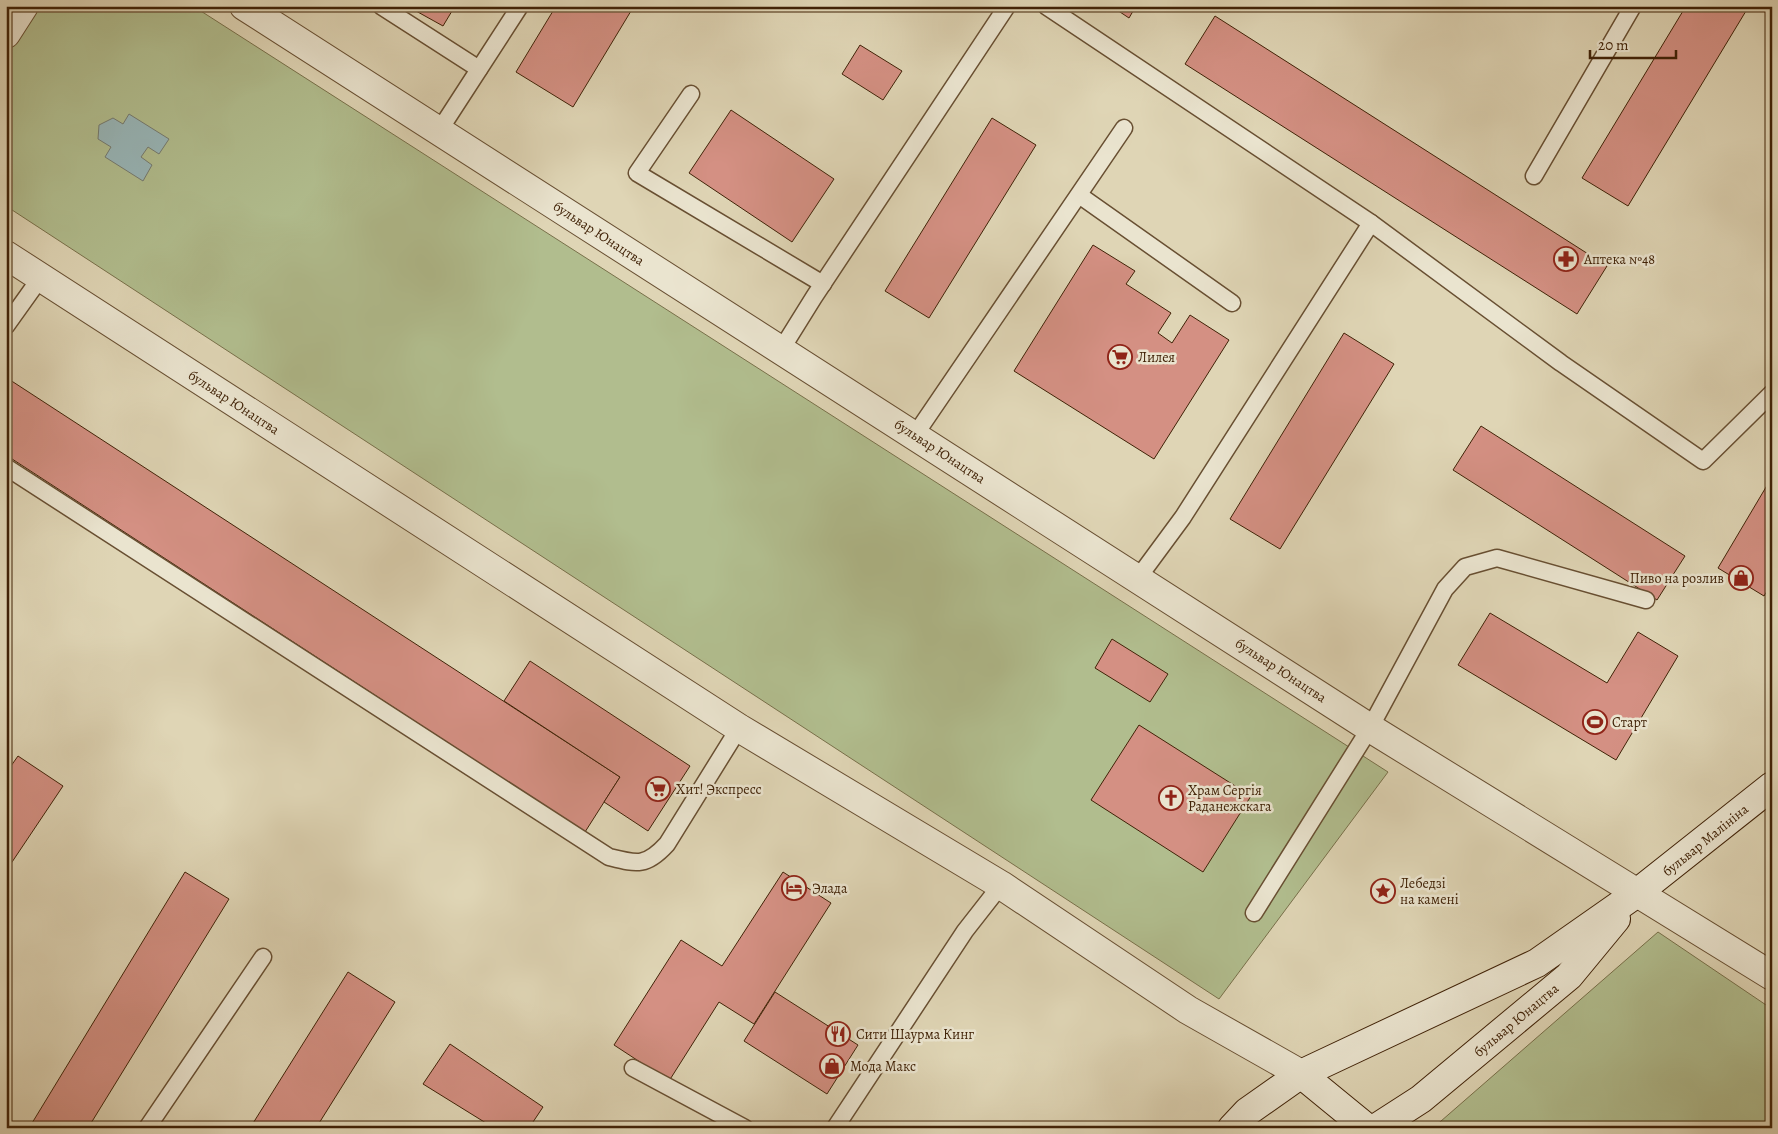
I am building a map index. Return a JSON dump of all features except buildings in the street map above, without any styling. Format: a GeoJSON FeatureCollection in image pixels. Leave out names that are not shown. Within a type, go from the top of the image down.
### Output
{"type":"FeatureCollection","features":[{"type":"Feature","properties":{"kind":"street"},"geometry":{"type":"LineString","coordinates":[[6,34],[24,6]]}},
{"type":"Feature","properties":{"kind":"street","name":"бульвар Юнацтва"},"geometry":{"type":"LineString","coordinates":[[244,6],[1370,728],[1772,976]]}},
{"type":"Feature","properties":{"kind":"street","name":"бульвар Юнацтва"},"geometry":{"type":"LineString","coordinates":[[6,255],[739,728],[1001,885],[1188,1010],[1301,1074],[1367,1128]]}},
{"type":"Feature","properties":{"kind":"street","name":"бульвар Малініна"},"geometry":{"type":"LineString","coordinates":[[1638,893],[1772,786]]}},
{"type":"Feature","properties":{"kind":"street"},"geometry":{"type":"LineString","coordinates":[[1232,1128],[1247,1112],[1301,1074],[1537,963],[1638,893]]}},
{"type":"Feature","properties":{"kind":"street","name":"бульвар Юнацтва"},"geometry":{"type":"LineString","coordinates":[[1376,1128],[1421,1099],[1569,976],[1638,893]]}},
{"type":"Feature","properties":{"kind":"lane"},"geometry":{"type":"LineString","coordinates":[[381,6],[479,69]]}},
{"type":"Feature","properties":{"kind":"lane"},"geometry":{"type":"LineString","coordinates":[[439,131],[520,6]]}},
{"type":"Feature","properties":{"kind":"lane"},"geometry":{"type":"LineString","coordinates":[[781,350],[1008,6]]}},
{"type":"Feature","properties":{"kind":"lane"},"geometry":{"type":"LineString","coordinates":[[1046,6],[1371,223],[1561,363],[1703,461],[1772,393]]}},
{"type":"Feature","properties":{"kind":"lane"},"geometry":{"type":"LineString","coordinates":[[1534,176],[1633,6]]}},
{"type":"Feature","properties":{"kind":"lane"},"geometry":{"type":"LineString","coordinates":[[691,94],[637,173],[823,284]]}},
{"type":"Feature","properties":{"kind":"lane"},"geometry":{"type":"LineString","coordinates":[[914,435],[1124,128]]}},
{"type":"Feature","properties":{"kind":"lane"},"geometry":{"type":"LineString","coordinates":[[1079,195],[1232,303]]}},
{"type":"Feature","properties":{"kind":"lane"},"geometry":{"type":"LineString","coordinates":[[1138,578],[1183,517],[1371,223]]}},
{"type":"Feature","properties":{"kind":"lane"},"geometry":{"type":"LineString","coordinates":[[6,326],[41,277]]}},
{"type":"Feature","properties":{"kind":"lane"},"geometry":{"type":"LineString","coordinates":[[6,467],[609,857],[634,863],[658,854],[739,728]]}},
{"type":"Feature","properties":{"kind":"lane"},"geometry":{"type":"LineString","coordinates":[[1254,913],[1370,728],[1445,589],[1465,567],[1497,558],[1646,600]]}},
{"type":"Feature","properties":{"kind":"lane"},"geometry":{"type":"LineString","coordinates":[[835,1128],[965,931],[1001,885]]}},
{"type":"Feature","properties":{"kind":"lane"},"geometry":{"type":"LineString","coordinates":[[147,1128],[263,957]]}},
{"type":"Feature","properties":{"kind":"lane"},"geometry":{"type":"LineString","coordinates":[[633,1068],[745,1128]]}},
{"type":"Feature","properties":{"kind":"green space"},"geometry":{"type":"Polygon","coordinates":[[[6,6],[193,6],[1388,772],[1219,999],[6,206],[6,6]]]}},
{"type":"Feature","properties":{"kind":"green space"},"geometry":{"type":"Polygon","coordinates":[[[1658,932],[1772,1009],[1772,1128],[1433,1128],[1658,932]]]}},
{"type":"Feature","properties":{"kind":"water"},"geometry":{"type":"Polygon","coordinates":[[[129,114],[169,139],[159,154],[148,147],[141,157],[152,165],[143,181],[105,157],[111,147],[98,139],[99,125],[113,118],[123,124],[129,114]]]}},
{"type":"Feature","properties":{"kind":"place","name":"Аптека №48"},"geometry":{"type":"Point","coordinates":[1566,259]}},
{"type":"Feature","properties":{"kind":"place","name":"Лилея"},"geometry":{"type":"Point","coordinates":[1120,357]}},
{"type":"Feature","properties":{"kind":"place","name":"Пиво на розлив"},"geometry":{"type":"Point","coordinates":[1741,578]}},
{"type":"Feature","properties":{"kind":"place","name":"Старт"},"geometry":{"type":"Point","coordinates":[1595,722]}},
{"type":"Feature","properties":{"kind":"place","name":"Хит! Экспресс"},"geometry":{"type":"Point","coordinates":[658,789]}},
{"type":"Feature","properties":{"kind":"place","name":"Храм Сергія Раданежскага"},"geometry":{"type":"Point","coordinates":[1171,798]}},
{"type":"Feature","properties":{"kind":"place","name":"Элада"},"geometry":{"type":"Point","coordinates":[794,888]}},
{"type":"Feature","properties":{"kind":"place","name":"Лебедзі на камені"},"geometry":{"type":"Point","coordinates":[1383,891]}},
{"type":"Feature","properties":{"kind":"place","name":"Сити Шаурма Кинг"},"geometry":{"type":"Point","coordinates":[838,1034]}},
{"type":"Feature","properties":{"kind":"place","name":"Мода Макс"},"geometry":{"type":"Point","coordinates":[832,1066]}}]}
